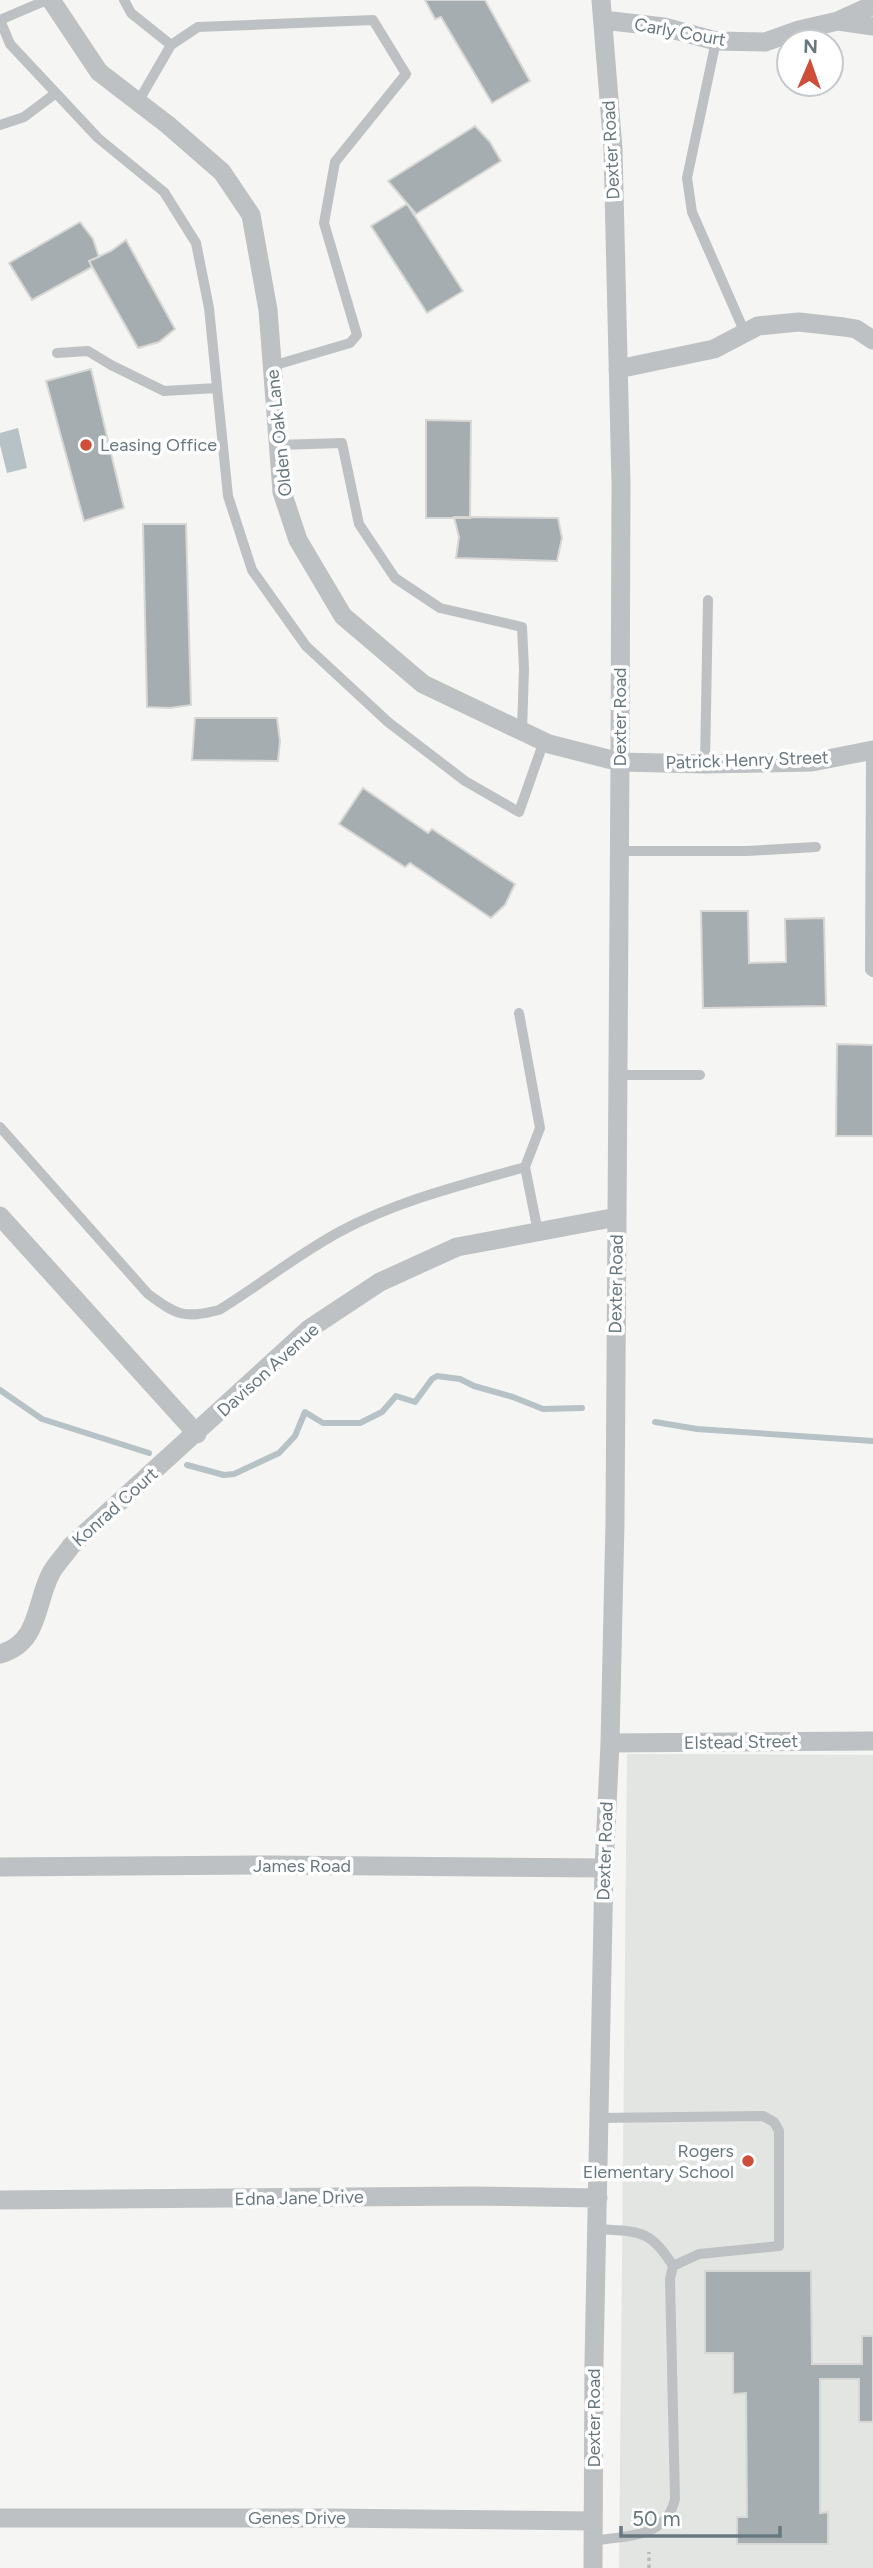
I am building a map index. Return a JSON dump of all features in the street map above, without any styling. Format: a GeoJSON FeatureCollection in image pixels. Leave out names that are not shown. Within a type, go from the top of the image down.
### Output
{"type":"FeatureCollection","features":[{"type":"Feature","properties":{"kind":"street","name":"Olden Oak Lane"},"geometry":{"type":"LineString","coordinates":[[49,0],[99,72],[222,172],[251,215],[268,310],[282,492],[298,540],[343,616],[423,684],[544,741],[620,762]]}},
{"type":"Feature","properties":{"kind":"street","name":"Carly Court"},"geometry":{"type":"LineString","coordinates":[[602,10],[716,41],[765,42],[799,30],[838,21],[873,5]]}},
{"type":"Feature","properties":{"kind":"street","name":"Dexter Road"},"geometry":{"type":"LineString","coordinates":[[593,2568],[604,1868],[610,1743],[617,1217],[621,484],[613,149],[602,10]]}},
{"type":"Feature","properties":{"kind":"street","name":"Carly Court"},"geometry":{"type":"LineString","coordinates":[[838,21],[873,26]]}},
{"type":"Feature","properties":{"kind":"street"},"geometry":{"type":"LineString","coordinates":[[618,369],[714,349],[758,326],[799,322],[865,326],[873,340]]}},
{"type":"Feature","properties":{"kind":"street","name":"Patrick Henry Street"},"geometry":{"type":"LineString","coordinates":[[620,762],[813,762],[872,750]]}},
{"type":"Feature","properties":{"kind":"street"},"geometry":{"type":"LineString","coordinates":[[0,1216],[197,1434]]}},
{"type":"Feature","properties":{"kind":"street","name":"Davison Avenue"},"geometry":{"type":"LineString","coordinates":[[197,1434],[309,1329],[380,1282],[457,1247],[617,1217]]}},
{"type":"Feature","properties":{"kind":"street","name":"Konrad Court"},"geometry":{"type":"LineString","coordinates":[[0,1654],[21,1643],[32,1630],[51,1574],[71,1546],[197,1434]]}},
{"type":"Feature","properties":{"kind":"street","name":"Elstead Street"},"geometry":{"type":"LineString","coordinates":[[610,1743],[873,1741]]}},
{"type":"Feature","properties":{"kind":"street","name":"James Road"},"geometry":{"type":"LineString","coordinates":[[0,1867],[270,1865],[604,1868]]}},
{"type":"Feature","properties":{"kind":"street","name":"Edna Jane Drive"},"geometry":{"type":"LineString","coordinates":[[0,2200],[471,2196],[598,2198]]}},
{"type":"Feature","properties":{"kind":"street","name":"Genes Drive"},"geometry":{"type":"LineString","coordinates":[[0,2518],[330,2518],[593,2531]]}},
{"type":"Feature","properties":{"kind":"lane"},"geometry":{"type":"LineString","coordinates":[[49,0],[0,20],[10,44],[98,138],[164,192],[196,243],[209,308],[228,496],[252,570],[306,646],[388,722],[465,781],[519,812],[544,741]]}},
{"type":"Feature","properties":{"kind":"lane"},"geometry":{"type":"LineString","coordinates":[[124,0],[131,13],[171,45]]}},
{"type":"Feature","properties":{"kind":"lane"},"geometry":{"type":"LineString","coordinates":[[138,102],[171,45],[198,27],[373,20],[406,74],[335,162],[324,223],[357,335],[350,343],[272,366]]}},
{"type":"Feature","properties":{"kind":"lane"},"geometry":{"type":"LineString","coordinates":[[716,41],[687,178],[692,212],[745,333]]}},
{"type":"Feature","properties":{"kind":"lane"},"geometry":{"type":"LineString","coordinates":[[0,125],[24,117],[56,93]]}},
{"type":"Feature","properties":{"kind":"lane"},"geometry":{"type":"LineString","coordinates":[[57,353],[88,351],[164,391],[217,388]]}},
{"type":"Feature","properties":{"kind":"lane"},"geometry":{"type":"LineString","coordinates":[[278,445],[342,443],[359,524],[395,578],[440,608],[522,626],[522,731]]}},
{"type":"Feature","properties":{"kind":"lane"},"geometry":{"type":"LineString","coordinates":[[705,764],[708,600]]}},
{"type":"Feature","properties":{"kind":"lane"},"geometry":{"type":"LineString","coordinates":[[872,750],[870,970],[873,972]]}},
{"type":"Feature","properties":{"kind":"lane"},"geometry":{"type":"LineString","coordinates":[[619,851],[747,851],[816,847]]}},
{"type":"Feature","properties":{"kind":"lane"},"geometry":{"type":"LineString","coordinates":[[519,1013],[540,1128],[525,1167],[538,1232]]}},
{"type":"Feature","properties":{"kind":"lane"},"geometry":{"type":"LineString","coordinates":[[618,1075],[700,1076]]}},
{"type":"Feature","properties":{"kind":"lane"},"geometry":{"type":"LineString","coordinates":[[0,1127],[148,1294],[174,1313],[196,1316],[219,1310],[339,1232],[379,1213],[416,1198],[525,1167]]}},
{"type":"Feature","properties":{"kind":"lane"},"geometry":{"type":"LineString","coordinates":[[599,2118],[763,2116],[774,2122],[779,2132],[779,2246],[699,2254],[673,2266]]}},
{"type":"Feature","properties":{"kind":"lane"},"geometry":{"type":"LineString","coordinates":[[593,2531],[657,2529],[671,2514],[675,2499],[670,2279],[673,2266],[660,2245],[640,2232],[597,2229]]}},
{"type":"Feature","properties":{"kind":"path"},"geometry":{"type":"LineString","coordinates":[[649,2552],[649,2568]]}},
{"type":"Feature","properties":{"kind":"shaded area"},"geometry":{"type":"Polygon","coordinates":[[[18,428],[27,468],[7,473],[0,433],[18,428]]]}},
{"type":"Feature","properties":{"kind":"shaded area","name":"Rogers Elementary School"},"geometry":{"type":"Polygon","coordinates":[[[627,1754],[873,1755],[873,2568],[619,2568],[627,1754]]]}},
{"type":"Feature","properties":{"kind":"building"},"geometry":{"type":"Polygon","coordinates":[[[425,0],[485,0],[530,81],[492,103],[441,17],[435,19],[425,0]]]}},
{"type":"Feature","properties":{"kind":"building"},"geometry":{"type":"Polygon","coordinates":[[[475,126],[490,142],[501,161],[416,214],[388,181],[475,126]]]}},
{"type":"Feature","properties":{"kind":"building"},"geometry":{"type":"Polygon","coordinates":[[[407,204],[463,291],[427,313],[371,226],[407,204]]]}},
{"type":"Feature","properties":{"kind":"building"},"geometry":{"type":"Polygon","coordinates":[[[80,222],[93,239],[99,257],[89,261],[92,267],[32,300],[9,263],[80,222]]]}},
{"type":"Feature","properties":{"kind":"building"},"geometry":{"type":"Polygon","coordinates":[[[126,240],[175,329],[159,342],[138,348],[89,261],[111,251],[126,240]]]}},
{"type":"Feature","properties":{"kind":"building","name":"Leasing Office"},"geometry":{"type":"Polygon","coordinates":[[[91,369],[124,508],[84,521],[46,381],[91,369]]]}},
{"type":"Feature","properties":{"kind":"building"},"geometry":{"type":"Polygon","coordinates":[[[426,420],[471,421],[470,518],[426,518],[426,420]]]}},
{"type":"Feature","properties":{"kind":"building"},"geometry":{"type":"Polygon","coordinates":[[[454,517],[558,518],[562,538],[557,561],[456,558],[459,537],[454,517]]]}},
{"type":"Feature","properties":{"kind":"building"},"geometry":{"type":"Polygon","coordinates":[[[143,524],[186,524],[191,705],[147,707],[143,524]]]}},
{"type":"Feature","properties":{"kind":"building"},"geometry":{"type":"Polygon","coordinates":[[[195,718],[277,718],[280,741],[278,761],[192,760],[195,718]]]}},
{"type":"Feature","properties":{"kind":"building"},"geometry":{"type":"Polygon","coordinates":[[[363,788],[428,833],[432,829],[515,884],[505,905],[491,918],[410,863],[405,867],[339,824],[363,788]]]}},
{"type":"Feature","properties":{"kind":"building"},"geometry":{"type":"Polygon","coordinates":[[[701,911],[748,911],[749,963],[786,962],[785,919],[824,918],[826,1006],[703,1008],[701,911]]]}},
{"type":"Feature","properties":{"kind":"building"},"geometry":{"type":"Polygon","coordinates":[[[837,1044],[873,1045],[873,1136],[836,1136],[837,1044]]]}},
{"type":"Feature","properties":{"kind":"building"},"geometry":{"type":"Polygon","coordinates":[[[705,2271],[811,2271],[812,2364],[862,2364],[862,2336],[873,2336],[873,2422],[859,2422],[859,2379],[820,2379],[820,2513],[828,2512],[828,2544],[737,2544],[737,2517],[747,2517],[746,2393],[733,2394],[733,2353],[705,2353],[705,2271]]]}},
{"type":"Feature","properties":{"kind":"waterway"},"geometry":{"type":"LineString","coordinates":[[187,1465],[224,1475],[234,1474],[279,1453],[295,1436],[305,1412],[323,1423],[360,1423],[382,1412],[396,1396],[415,1402],[437,1376],[460,1379],[543,1409],[582,1408]]}},
{"type":"Feature","properties":{"kind":"waterway"},"geometry":{"type":"LineString","coordinates":[[0,1390],[42,1419],[149,1453]]}},
{"type":"Feature","properties":{"kind":"waterway"},"geometry":{"type":"LineString","coordinates":[[655,1422],[697,1429],[873,1441]]}},
{"type":"Feature","properties":{"kind":"place","name":"Leasing Office"},"geometry":{"type":"Point","coordinates":[86,445]}},
{"type":"Feature","properties":{"kind":"place","name":"Rogers Elementary School"},"geometry":{"type":"Point","coordinates":[748,2161]}}]}
